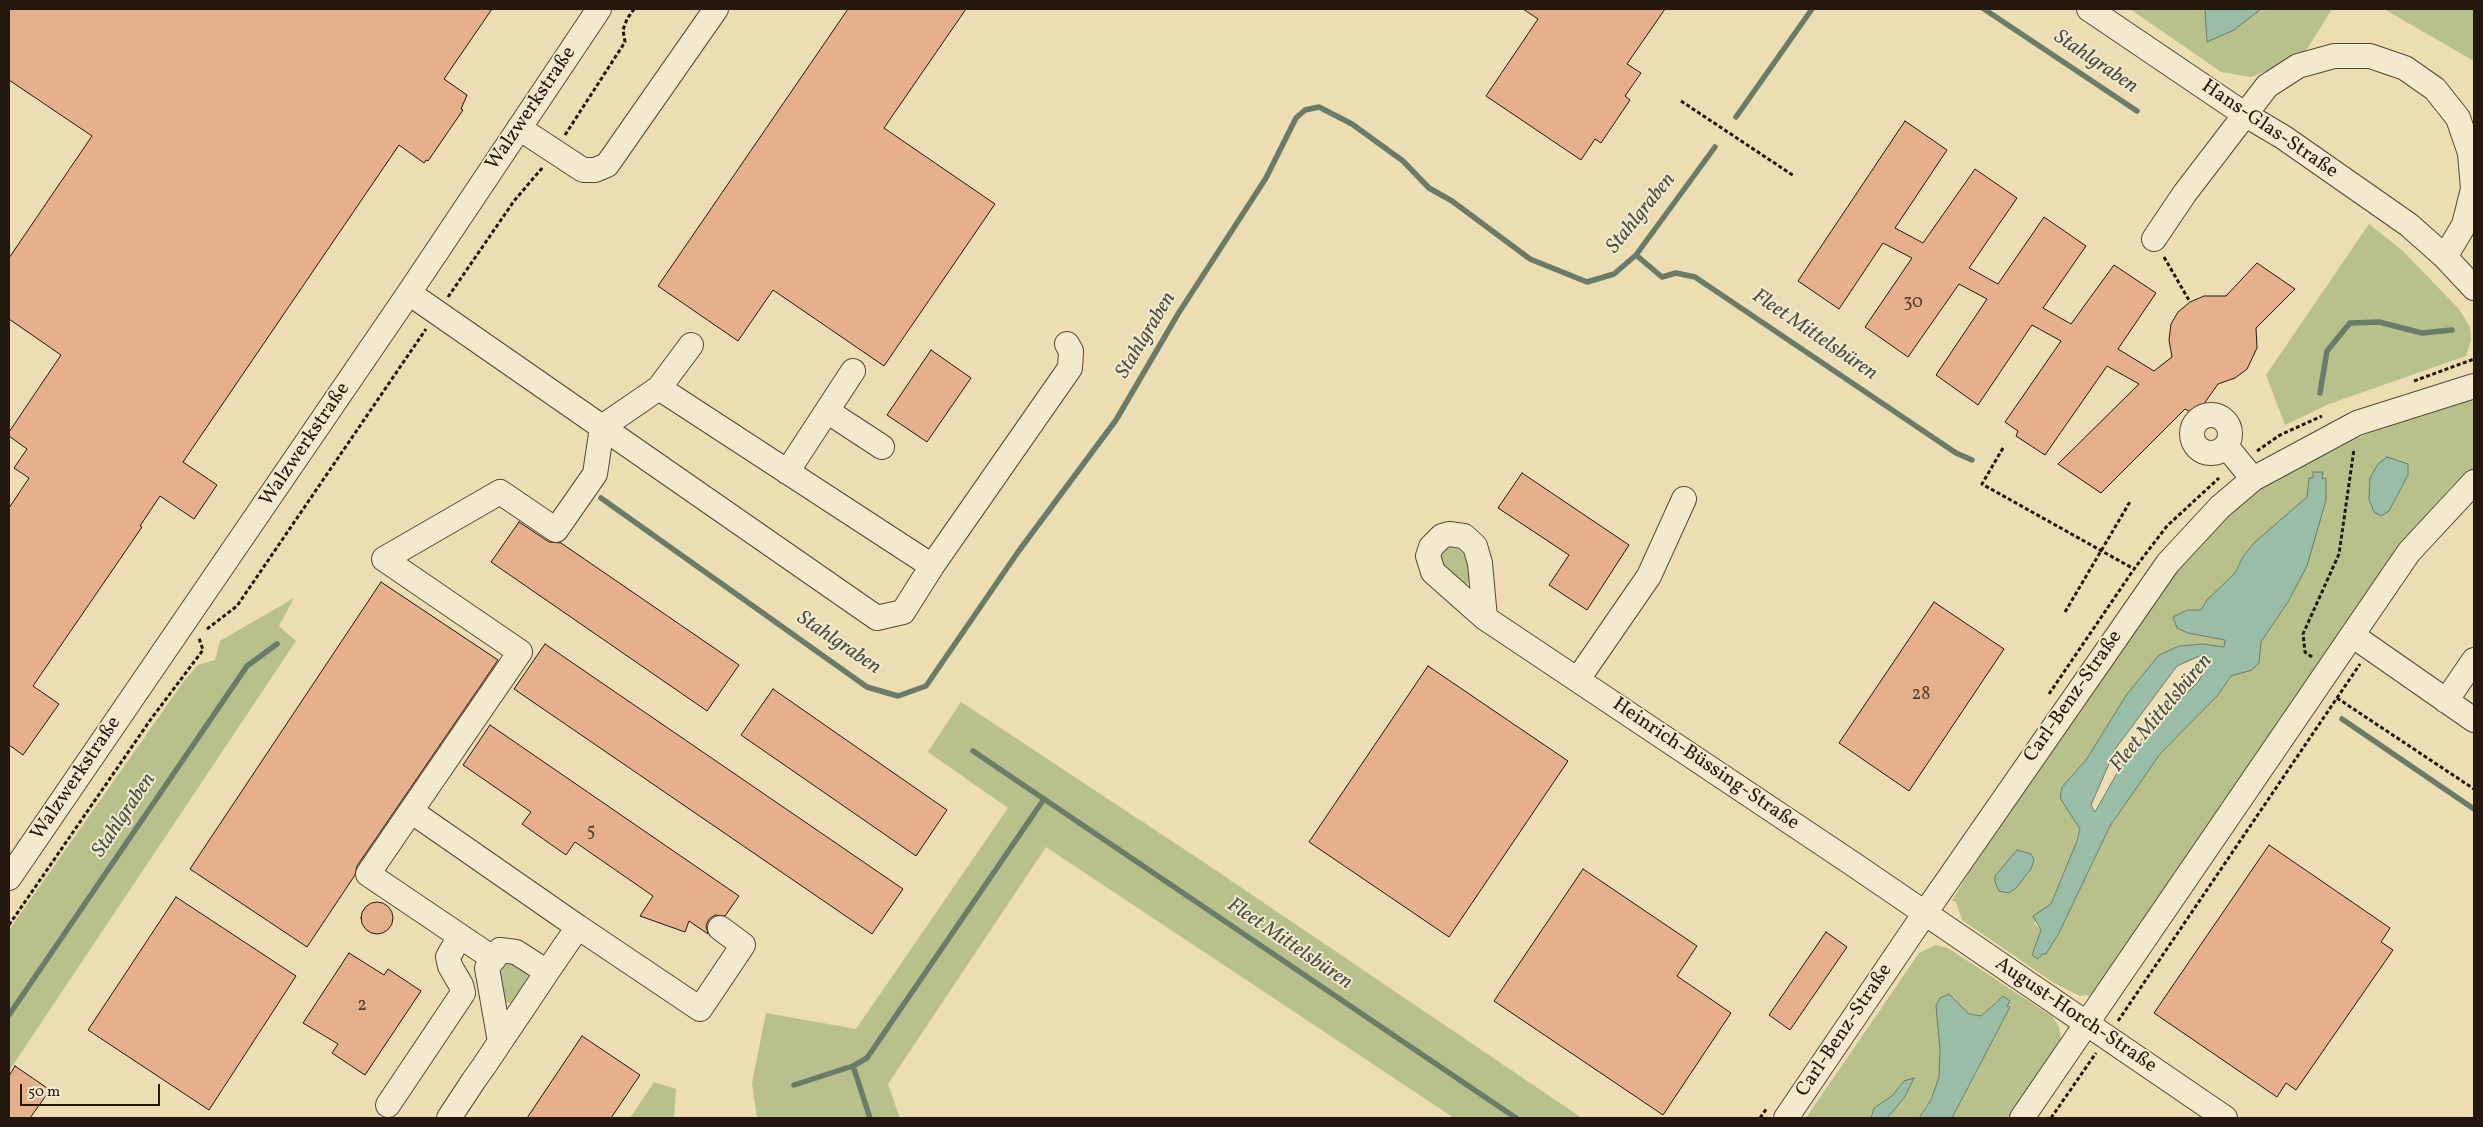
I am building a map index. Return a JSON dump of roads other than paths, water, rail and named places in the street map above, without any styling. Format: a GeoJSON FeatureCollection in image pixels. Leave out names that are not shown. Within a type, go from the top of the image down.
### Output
{"type":"FeatureCollection","features":[{"type":"Feature","properties":{"kind":"street","name":"Walzwerkstraße"},"geometry":{"type":"LineString","coordinates":[[9,878],[409,294],[599,9]]}},
{"type":"Feature","properties":{"kind":"street"},"geometry":{"type":"LineString","coordinates":[[518,128],[583,170],[595,170],[607,165],[716,9]]}},
{"type":"Feature","properties":{"kind":"street","name":"Hans-Glas-Straße"},"geometry":{"type":"LineString","coordinates":[[2089,9],[2244,114],[2283,137],[2409,225],[2446,257],[2474,288]]}},
{"type":"Feature","properties":{"kind":"street"},"geometry":{"type":"LineString","coordinates":[[2154,239],[2244,114],[2268,86],[2298,66],[2334,56],[2370,56],[2405,68],[2435,89],[2458,118],[2470,152],[2473,189],[2464,225],[2446,257]]}},
{"type":"Feature","properties":{"kind":"street","name":"Hans-Glas-Straße"},"geometry":{"type":"LineString","coordinates":[[2446,257],[2474,300]]}},
{"type":"Feature","properties":{"kind":"street"},"geometry":{"type":"LineString","coordinates":[[409,294],[876,618],[903,612],[932,566],[1070,368],[1071,351],[1067,344]]}},
{"type":"Feature","properties":{"kind":"street"},"geometry":{"type":"LineString","coordinates":[[494,959],[368,874],[520,652],[384,559],[500,492],[556,530],[594,474],[602,427],[659,388],[691,345]]}},
{"type":"Feature","properties":{"kind":"street"},"geometry":{"type":"LineString","coordinates":[[787,472],[853,371]]}},
{"type":"Feature","properties":{"kind":"street","name":"Carl-Benz-Straße"},"geometry":{"type":"LineString","coordinates":[[1786,1118],[1925,913],[2168,563],[2220,507],[2253,479],[2357,423],[2469,382]]}},
{"type":"Feature","properties":{"kind":"street"},"geometry":{"type":"LineString","coordinates":[[659,388],[932,566]]}},
{"type":"Feature","properties":{"kind":"street"},"geometry":{"type":"LineString","coordinates":[[827,411],[882,447]]}},
{"type":"Feature","properties":{"kind":"street"},"geometry":{"type":"LineString","coordinates":[[2226,446],[2253,479]]}},
{"type":"Feature","properties":{"kind":"street"},"geometry":{"type":"LineString","coordinates":[[2022,1118],[2409,552],[2474,482]]}},
{"type":"Feature","properties":{"kind":"street"},"geometry":{"type":"LineString","coordinates":[[1578,679],[1649,576],[1684,499]]}},
{"type":"Feature","properties":{"kind":"street","name":"Heinrich-Büssing-Straße"},"geometry":{"type":"LineString","coordinates":[[1485,618],[1925,913]]}},
{"type":"Feature","properties":{"kind":"street"},"geometry":{"type":"LineString","coordinates":[[2352,635],[2474,720]]}},
{"type":"Feature","properties":{"kind":"street"},"geometry":{"type":"LineString","coordinates":[[2446,701],[2474,660]]}},
{"type":"Feature","properties":{"kind":"street"},"geometry":{"type":"LineString","coordinates":[[411,811],[700,1009],[743,944],[720,928]]}},
{"type":"Feature","properties":{"kind":"street","name":"August-Horch-Straße"},"geometry":{"type":"LineString","coordinates":[[1925,913],[2225,1118]]}},
{"type":"Feature","properties":{"kind":"street"},"geometry":{"type":"LineString","coordinates":[[449,1118],[578,927]]}},
{"type":"Feature","properties":{"kind":"street"},"geometry":{"type":"LineString","coordinates":[[388,1105],[463,993],[461,985],[450,966],[448,957],[460,936]]}},
{"type":"Feature","properties":{"kind":"street"},"geometry":{"type":"LineString","coordinates":[[500,1042],[487,968],[500,950],[516,952],[547,972]]}},
{"type":"Feature","properties":{"kind":"waterway","name":"Stahlgraben"},"geometry":{"type":"LineString","coordinates":[[1736,117],[1812,9]]}},
{"type":"Feature","properties":{"kind":"waterway","name":"Stahlgraben"},"geometry":{"type":"LineString","coordinates":[[1984,9],[2137,111]]}},
{"type":"Feature","properties":{"kind":"waterway","name":"Stahlgraben"},"geometry":{"type":"LineString","coordinates":[[601,498],[867,687],[898,696],[926,686],[1018,552],[1116,420],[1178,314],[1266,178],[1296,118],[1305,110],[1319,107],[1352,124],[1403,161],[1429,188],[1452,201],[1530,259],[1587,282],[1614,274],[1636,255],[1715,147]]}},
{"type":"Feature","properties":{"kind":"waterway","name":"Fleet Mittelsbüren"},"geometry":{"type":"LineString","coordinates":[[1636,255],[1662,277],[1676,273],[1695,277],[1956,453],[1972,460]]}},
{"type":"Feature","properties":{"kind":"waterway","name":"Fleet Mittelsbüren"},"geometry":{"type":"LineString","coordinates":[[2320,393],[2327,351],[2350,323],[2379,322],[2422,333],[2452,330]]}},
{"type":"Feature","properties":{"kind":"waterway","name":"Stahlgraben"},"geometry":{"type":"LineString","coordinates":[[9,1015],[247,666],[277,644]]}},
{"type":"Feature","properties":{"kind":"waterway","name":"Fleet Mittelsbüren"},"geometry":{"type":"LineString","coordinates":[[2342,719],[2474,809]]}},
{"type":"Feature","properties":{"kind":"waterway","name":"Fleet Mittelsbüren"},"geometry":{"type":"LineString","coordinates":[[973,751],[1044,799]]}},
{"type":"Feature","properties":{"kind":"waterway","name":"Fleet Mittelsbüren"},"geometry":{"type":"LineString","coordinates":[[794,1085],[853,1066],[867,1058],[1044,799],[1516,1118]]}},
{"type":"Feature","properties":{"kind":"waterway","name":"Fleet Mittelsbüren"},"geometry":{"type":"LineString","coordinates":[[853,1066],[870,1118]]}}]}
